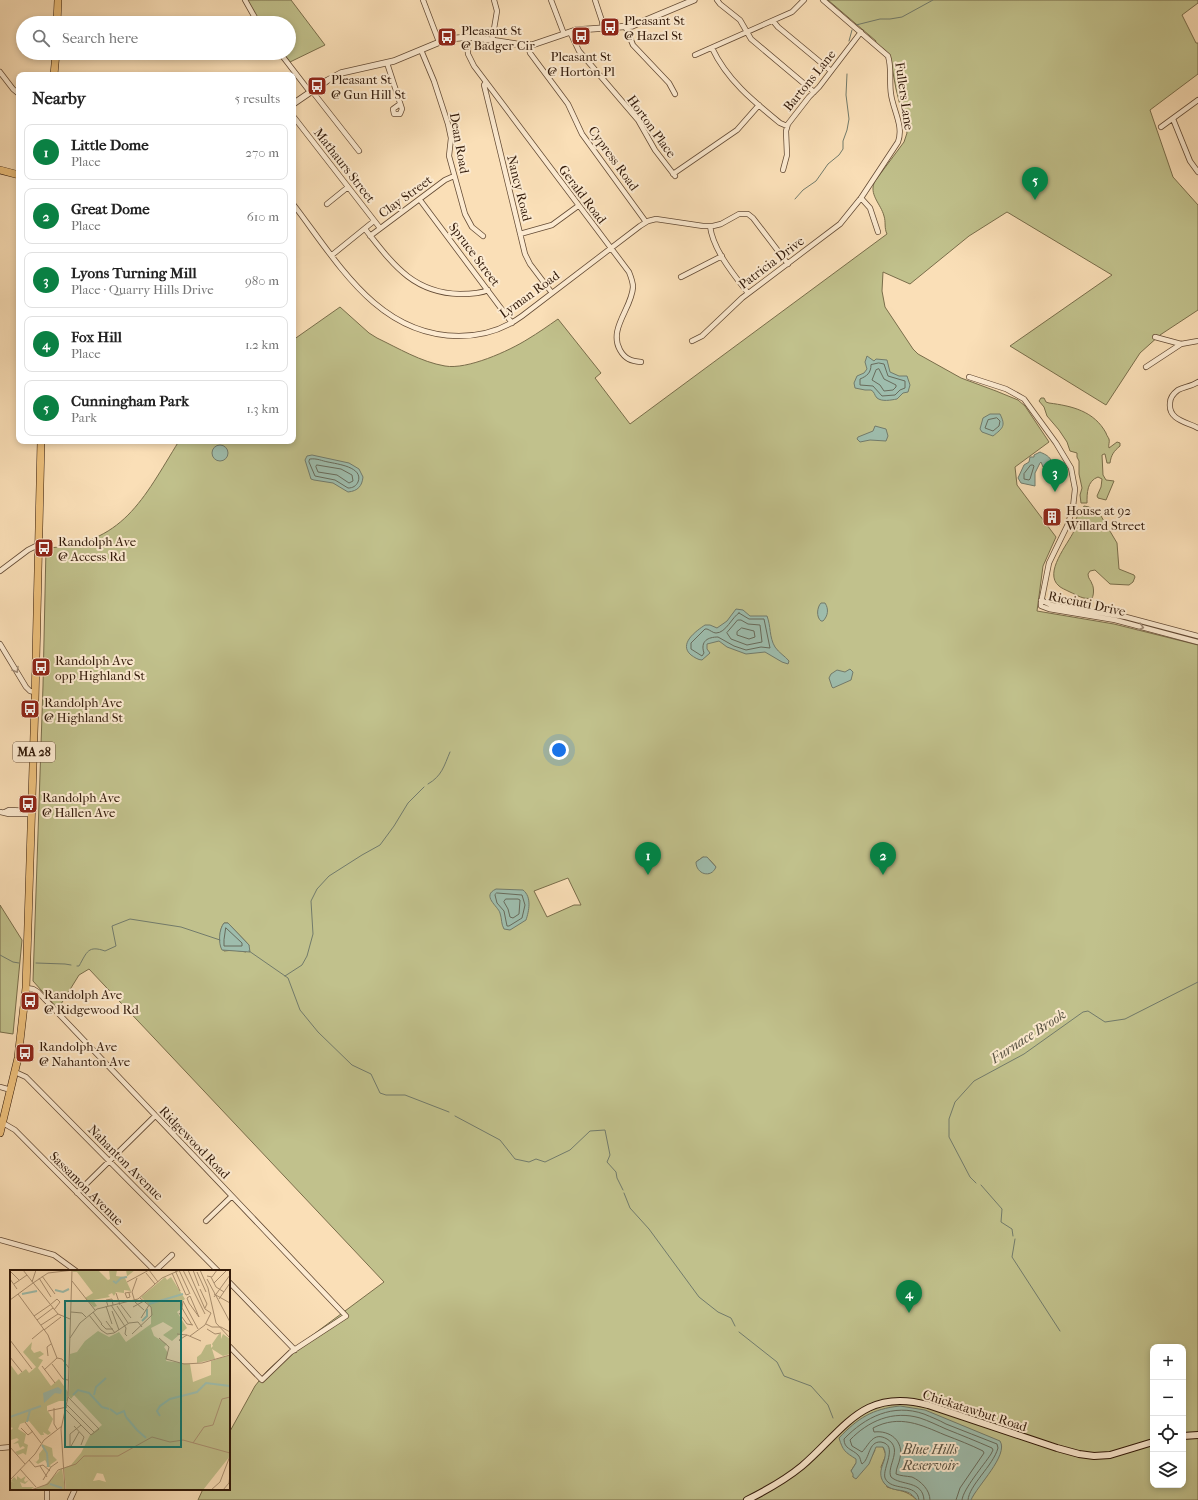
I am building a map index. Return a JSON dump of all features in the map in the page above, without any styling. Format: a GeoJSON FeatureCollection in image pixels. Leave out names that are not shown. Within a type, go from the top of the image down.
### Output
{"type":"FeatureCollection","features":[{"type":"Feature","properties":{"kind":"main road"},"geometry":{"type":"LineString","coordinates":[[57,16],[58,0]]}},
{"type":"Feature","properties":{"kind":"main road"},"geometry":{"type":"LineString","coordinates":[[54,72],[55,60]]}},
{"type":"Feature","properties":{"kind":"main road"},"geometry":{"type":"LineString","coordinates":[[0,170],[16,174]]}},
{"type":"Feature","properties":{"kind":"main road","name":"MA 28"},"geometry":{"type":"LineString","coordinates":[[0,1133],[15,1072],[21,1036],[26,988],[32,813],[41,444]]}},
{"type":"Feature","properties":{"kind":"main road","name":"Chickatawbut Road"},"geometry":{"type":"LineString","coordinates":[[747,1500],[779,1483],[794,1472],[857,1414],[874,1405],[891,1401],[909,1400],[928,1405],[1062,1450],[1084,1455],[1110,1455],[1150,1443]]}},
{"type":"Feature","properties":{"kind":"main road"},"geometry":{"type":"LineString","coordinates":[[1186,1436],[1198,1435]]}},
{"type":"Feature","properties":{"kind":"street"},"geometry":{"type":"LineString","coordinates":[[245,0],[254,16]]}},
{"type":"Feature","properties":{"kind":"street"},"geometry":{"type":"LineString","coordinates":[[423,0],[439,42]]}},
{"type":"Feature","properties":{"kind":"street"},"geometry":{"type":"LineString","coordinates":[[492,40],[496,14],[494,0]]}},
{"type":"Feature","properties":{"kind":"street","name":"Horton Place"},"geometry":{"type":"LineString","coordinates":[[551,0],[567,33],[580,54],[638,120],[655,150],[674,175],[737,130],[759,105]]}},
{"type":"Feature","properties":{"kind":"street"},"geometry":{"type":"LineString","coordinates":[[595,0],[603,28]]}},
{"type":"Feature","properties":{"kind":"street"},"geometry":{"type":"LineString","coordinates":[[296,102],[328,80],[342,73],[387,63],[450,39],[466,37],[528,45],[583,29],[626,28],[639,24],[694,0]]}},
{"type":"Feature","properties":{"kind":"street"},"geometry":{"type":"LineString","coordinates":[[717,0],[740,20],[750,39],[814,92]]}},
{"type":"Feature","properties":{"kind":"street"},"geometry":{"type":"LineString","coordinates":[[695,55],[794,11],[804,0]]}},
{"type":"Feature","properties":{"kind":"street","name":"Fullers Lane"},"geometry":{"type":"LineString","coordinates":[[823,0],[889,58],[891,94],[900,132],[898,142],[893,151],[861,198]]}},
{"type":"Feature","properties":{"kind":"street"},"geometry":{"type":"LineString","coordinates":[[774,21],[778,27],[831,71]]}},
{"type":"Feature","properties":{"kind":"street"},"geometry":{"type":"LineString","coordinates":[[626,28],[633,45],[670,83],[675,94]]}},
{"type":"Feature","properties":{"kind":"street","name":"Bartons Lane"},"geometry":{"type":"LineString","coordinates":[[783,170],[787,152],[787,126],[861,32]]}},
{"type":"Feature","properties":{"kind":"street","name":"Gerald Road"},"geometry":{"type":"LineString","coordinates":[[466,37],[470,60],[629,272],[633,286],[617,332],[618,345],[621,353],[628,359],[631,361],[641,362]]}},
{"type":"Feature","properties":{"kind":"street","name":"Cypress Road"},"geometry":{"type":"LineString","coordinates":[[528,45],[530,53],[570,106],[582,134],[646,222]]}},
{"type":"Feature","properties":{"kind":"street"},"geometry":{"type":"LineString","coordinates":[[712,48],[716,58],[735,83],[759,105],[787,126]]}},
{"type":"Feature","properties":{"kind":"street","name":"Dean Road"},"geometry":{"type":"LineString","coordinates":[[421,50],[433,77],[448,124],[451,138],[449,156],[468,221],[474,230],[483,236]]}},
{"type":"Feature","properties":{"kind":"street"},"geometry":{"type":"LineString","coordinates":[[286,60],[296,72]]}},
{"type":"Feature","properties":{"kind":"street"},"geometry":{"type":"LineString","coordinates":[[387,63],[400,104]]}},
{"type":"Feature","properties":{"kind":"street"},"geometry":{"type":"LineString","coordinates":[[0,72],[16,92]]}},
{"type":"Feature","properties":{"kind":"street"},"geometry":{"type":"LineString","coordinates":[[296,72],[359,150]]}},
{"type":"Feature","properties":{"kind":"street","name":"Nancy Road"},"geometry":{"type":"LineString","coordinates":[[486,82],[484,85],[486,94],[527,259],[552,293]]}},
{"type":"Feature","properties":{"kind":"street"},"geometry":{"type":"LineString","coordinates":[[1161,127],[1198,100]]}},
{"type":"Feature","properties":{"kind":"street"},"geometry":{"type":"LineString","coordinates":[[1172,119],[1190,161],[1198,172]]}},
{"type":"Feature","properties":{"kind":"street","name":"Mathaurs Street"},"geometry":{"type":"LineString","coordinates":[[296,120],[380,228]]}},
{"type":"Feature","properties":{"kind":"street","name":"Clay Street"},"geometry":{"type":"LineString","coordinates":[[370,236],[445,180],[454,176]]}},
{"type":"Feature","properties":{"kind":"street"},"geometry":{"type":"LineString","coordinates":[[327,204],[348,187]]}},
{"type":"Feature","properties":{"kind":"street"},"geometry":{"type":"LineString","coordinates":[[861,198],[870,208],[878,232]]}},
{"type":"Feature","properties":{"kind":"street","name":"Patricia Drive"},"geometry":{"type":"LineString","coordinates":[[692,341],[702,336],[728,310],[748,293],[840,224],[861,198]]}},
{"type":"Feature","properties":{"kind":"street","name":"Spruce Street"},"geometry":{"type":"LineString","coordinates":[[420,200],[512,323]]}},
{"type":"Feature","properties":{"kind":"street"},"geometry":{"type":"LineString","coordinates":[[520,234],[552,225],[578,206]]}},
{"type":"Feature","properties":{"kind":"street","name":"Lyman Road"},"geometry":{"type":"LineString","coordinates":[[296,209],[359,289],[377,306],[394,318],[417,329],[445,335],[474,336],[492,332],[512,323],[646,222],[659,219],[710,226],[721,224],[742,214],[750,215],[788,264]]}},
{"type":"Feature","properties":{"kind":"street"},"geometry":{"type":"LineString","coordinates":[[332,255],[374,221]]}},
{"type":"Feature","properties":{"kind":"street"},"geometry":{"type":"LineString","coordinates":[[710,226],[713,237],[722,256],[748,293]]}},
{"type":"Feature","properties":{"kind":"street"},"geometry":{"type":"LineString","coordinates":[[365,228],[397,269],[414,281],[441,292],[458,294],[478,293],[488,290]]}},
{"type":"Feature","properties":{"kind":"street"},"geometry":{"type":"LineString","coordinates":[[680,277],[722,256]]}},
{"type":"Feature","properties":{"kind":"street"},"geometry":{"type":"LineString","coordinates":[[1155,336],[1181,344]]}},
{"type":"Feature","properties":{"kind":"street"},"geometry":{"type":"LineString","coordinates":[[1146,366],[1181,344],[1196,340]]}},
{"type":"Feature","properties":{"kind":"street"},"geometry":{"type":"LineString","coordinates":[[969,377],[1006,389],[1024,399],[1056,443],[1071,468],[1075,489],[1074,502],[1068,524],[1049,563],[1041,600]]}},
{"type":"Feature","properties":{"kind":"street"},"geometry":{"type":"LineString","coordinates":[[1198,382],[1176,392],[1170,405],[1172,413],[1175,417],[1198,428]]}},
{"type":"Feature","properties":{"kind":"street"},"geometry":{"type":"LineString","coordinates":[[0,571],[30,548],[38,545]]}},
{"type":"Feature","properties":{"kind":"street","name":"Ricciuti Drive"},"geometry":{"type":"LineString","coordinates":[[1041,600],[1051,605],[1126,617],[1198,636]]}},
{"type":"Feature","properties":{"kind":"street","name":"Ricciuti Drive"},"geometry":{"type":"LineString","coordinates":[[1041,600],[1041,605],[1044,608],[1115,620],[1198,642]]}},
{"type":"Feature","properties":{"kind":"street"},"geometry":{"type":"LineString","coordinates":[[0,644],[26,687],[30,691],[35,692]]}},
{"type":"Feature","properties":{"kind":"street"},"geometry":{"type":"LineString","coordinates":[[2,812],[9,810],[32,813]]}},
{"type":"Feature","properties":{"kind":"street","name":"Ridgewood Road"},"geometry":{"type":"LineString","coordinates":[[26,988],[33,989],[38,992],[346,1316],[295,1350]]}},
{"type":"Feature","properties":{"kind":"street","name":"Nahanton Avenue"},"geometry":{"type":"LineString","coordinates":[[15,1072],[26,1077],[217,1270]]}},
{"type":"Feature","properties":{"kind":"street"},"geometry":{"type":"LineString","coordinates":[[0,1087],[11,1090]]}},
{"type":"Feature","properties":{"kind":"street"},"geometry":{"type":"LineString","coordinates":[[78,1193],[155,1116]]}},
{"type":"Feature","properties":{"kind":"street","name":"Sassamon Avenue"},"geometry":{"type":"LineString","coordinates":[[3,1123],[13,1128],[154,1270]]}},
{"type":"Feature","properties":{"kind":"street"},"geometry":{"type":"LineString","coordinates":[[206,1221],[232,1196]]}},
{"type":"Feature","properties":{"kind":"street"},"geometry":{"type":"LineString","coordinates":[[0,1240],[50,1254],[60,1259],[75,1270]]}},
{"type":"Feature","properties":{"kind":"street"},"geometry":{"type":"LineString","coordinates":[[156,1270],[172,1255]]}},
{"type":"Feature","properties":{"kind":"street"},"geometry":{"type":"LineString","coordinates":[[230,1283],[295,1350],[262,1380],[230,1347]]}},
{"type":"Feature","properties":{"kind":"street"},"geometry":{"type":"LineString","coordinates":[[0,1448],[10,1447]]}},
{"type":"Feature","properties":{"kind":"street"},"geometry":{"type":"LineString","coordinates":[[46,1490],[47,1500]]}},
{"type":"Feature","properties":{"kind":"street"},"geometry":{"type":"LineString","coordinates":[[70,1500],[75,1490]]}},
{"type":"Feature","properties":{"kind":"green space"},"geometry":{"type":"Polygon","coordinates":[[[247,0],[291,0],[325,45],[296,59],[296,16],[256,16],[247,0]]]}},
{"type":"Feature","properties":{"kind":"green space"},"geometry":{"type":"Polygon","coordinates":[[[828,0],[1198,0],[1198,3],[1182,15],[1196,43],[1198,43],[1198,74],[1150,110],[1173,177],[1198,205],[1198,310],[1160,335],[1140,353],[1106,405],[1010,346],[1112,275],[1007,212],[969,236],[910,284],[883,272],[882,291],[885,307],[913,349],[918,354],[961,378],[1018,400],[1025,406],[1049,442],[1015,467],[1017,485],[1056,537],[1043,566],[1037,611],[1114,624],[1198,645],[1198,1500],[933,1500],[883,1447],[886,1455],[881,1467],[887,1487],[906,1492],[917,1500],[198,1500],[203,1490],[230,1490],[230,1431],[255,1386],[267,1371],[279,1360],[384,1282],[89,969],[79,975],[58,1009],[33,981],[46,548],[72,545],[94,538],[112,528],[128,515],[141,500],[177,444],[296,444],[296,338],[340,307],[369,333],[377,338],[418,358],[445,366],[465,365],[499,354],[528,339],[558,319],[601,373],[595,378],[630,424],[887,234],[884,216],[874,195],[873,186],[875,181],[904,142],[907,133],[896,89],[890,56],[875,43],[876,41],[828,0]],[[703,857],[696,862],[709,874],[716,867],[710,860],[703,857]],[[568,878],[534,891],[547,917],[574,905],[581,905],[568,878]],[[224,923],[222,926],[220,937],[224,951],[234,950],[246,952],[249,945],[228,923],[224,923]],[[875,1450],[856,1463],[851,1471],[854,1474],[853,1477],[872,1456],[875,1450]]]}},
{"type":"Feature","properties":{"kind":"green space"},"geometry":{"type":"Polygon","coordinates":[[[1041,398],[1044,398],[1046,402],[1049,403],[1082,411],[1095,419],[1106,433],[1109,440],[1109,448],[1117,442],[1120,443],[1120,446],[1112,455],[1110,463],[1107,463],[1105,454],[1102,455],[1103,475],[1106,480],[1114,481],[1106,500],[1098,498],[1097,496],[1101,487],[1102,479],[1098,477],[1090,484],[1087,503],[1081,503],[1080,495],[1082,488],[1077,453],[1070,451],[1067,442],[1047,416],[1044,407],[1039,401],[1041,398]]]}},
{"type":"Feature","properties":{"kind":"green space"},"geometry":{"type":"Polygon","coordinates":[[[1084,506],[1089,507],[1101,516],[1117,543],[1119,569],[1134,575],[1135,577],[1133,582],[1129,585],[1110,584],[1095,570],[1090,571],[1088,576],[1093,585],[1094,591],[1092,598],[1080,597],[1060,587],[1055,580],[1054,574],[1058,558],[1074,531],[1076,519],[1084,506]]]}},
{"type":"Feature","properties":{"kind":"green space"},"geometry":{"type":"Polygon","coordinates":[[[0,905],[22,940],[13,1034],[0,1032],[0,905]]]}},
{"type":"Feature","properties":{"kind":"water"},"geometry":{"type":"Polygon","coordinates":[[[867,356],[874,361],[876,359],[887,360],[890,372],[899,376],[907,376],[910,385],[908,392],[903,393],[897,399],[884,400],[877,398],[871,390],[855,388],[854,383],[857,376],[864,373],[867,369],[865,362],[867,356]]]}},
{"type":"Feature","properties":{"kind":"water"},"geometry":{"type":"Polygon","coordinates":[[[990,414],[1000,414],[1003,421],[1001,429],[993,436],[982,432],[980,429],[983,418],[990,414]]]}},
{"type":"Feature","properties":{"kind":"water"},"geometry":{"type":"Polygon","coordinates":[[[875,426],[886,429],[888,436],[886,441],[870,440],[860,442],[857,439],[858,437],[873,431],[875,426]]]}},
{"type":"Feature","properties":{"kind":"water"},"geometry":{"type":"Polygon","coordinates":[[[220,445],[227,450],[228,453],[223,460],[220,461],[213,456],[212,453],[217,446],[220,445]]]}},
{"type":"Feature","properties":{"kind":"water"},"geometry":{"type":"Polygon","coordinates":[[[1040,452],[1049,457],[1051,462],[1043,467],[1041,462],[1040,463],[1035,473],[1035,486],[1021,483],[1018,478],[1024,465],[1029,462],[1030,457],[1034,457],[1034,455],[1040,452]]]}},
{"type":"Feature","properties":{"kind":"water"},"geometry":{"type":"Polygon","coordinates":[[[312,455],[349,463],[359,469],[363,477],[362,483],[357,489],[348,492],[333,483],[311,479],[305,460],[307,456],[312,455]]]}},
{"type":"Feature","properties":{"kind":"water"},"geometry":{"type":"Polygon","coordinates":[[[821,603],[825,603],[827,610],[826,617],[823,621],[819,619],[818,615],[821,603]]]}},
{"type":"Feature","properties":{"kind":"water"},"geometry":{"type":"Polygon","coordinates":[[[736,609],[743,610],[750,616],[767,616],[773,643],[789,661],[788,664],[765,652],[746,654],[727,647],[719,641],[707,644],[707,649],[710,653],[702,660],[691,655],[686,647],[687,642],[693,634],[705,625],[710,625],[717,628],[727,621],[736,609]]]}},
{"type":"Feature","properties":{"kind":"water"},"geometry":{"type":"Polygon","coordinates":[[[850,669],[853,672],[851,680],[833,688],[829,678],[831,674],[837,670],[845,672],[850,669]]]}},
{"type":"Feature","properties":{"kind":"water"},"geometry":{"type":"Polygon","coordinates":[[[703,857],[707,857],[716,867],[711,873],[704,874],[698,870],[696,862],[703,857]]]}},
{"type":"Feature","properties":{"kind":"water"},"geometry":{"type":"Polygon","coordinates":[[[496,889],[523,890],[528,896],[529,908],[526,920],[510,930],[504,929],[499,910],[490,898],[492,892],[496,889]]]}},
{"type":"Feature","properties":{"kind":"water"},"geometry":{"type":"Polygon","coordinates":[[[224,923],[228,923],[249,945],[250,952],[222,950],[220,936],[224,923]]]}},
{"type":"Feature","properties":{"kind":"water","name":"Blue Hills Reservoir"},"geometry":{"type":"Polygon","coordinates":[[[900,1406],[925,1410],[1000,1441],[1002,1447],[1000,1454],[971,1500],[917,1500],[912,1495],[904,1491],[886,1486],[881,1478],[881,1469],[885,1456],[883,1447],[876,1447],[869,1464],[856,1479],[853,1477],[851,1471],[856,1463],[856,1459],[845,1451],[839,1438],[859,1420],[873,1412],[900,1406]]]}},
{"type":"Feature","properties":{"kind":"waterway"},"geometry":{"type":"LineString","coordinates":[[856,25],[880,19],[902,17],[933,0]]}},
{"type":"Feature","properties":{"kind":"waterway"},"geometry":{"type":"LineString","coordinates":[[849,41],[852,30]]}},
{"type":"Feature","properties":{"kind":"waterway"},"geometry":{"type":"LineString","coordinates":[[795,199],[803,190],[816,181],[828,164],[839,155],[843,149],[843,141],[849,119],[846,95],[847,74]]}},
{"type":"Feature","properties":{"kind":"waterway"},"geometry":{"type":"LineString","coordinates":[[428,784],[440,774],[450,752]]}},
{"type":"Feature","properties":{"kind":"waterway"},"geometry":{"type":"LineString","coordinates":[[285,976],[302,965],[307,956],[313,934],[311,901],[317,889],[329,876],[380,845],[408,803],[424,787]]}},
{"type":"Feature","properties":{"kind":"waterway"},"geometry":{"type":"LineString","coordinates":[[77,966],[79,966],[86,954],[91,949],[105,951],[116,946],[112,926],[130,919],[181,927],[220,940]]}},
{"type":"Feature","properties":{"kind":"waterway"},"geometry":{"type":"LineString","coordinates":[[249,951],[288,978],[300,1010],[318,1032],[352,1065],[371,1074],[380,1093],[386,1095],[405,1095],[449,1112]]}},
{"type":"Feature","properties":{"kind":"waterway"},"geometry":{"type":"LineString","coordinates":[[0,955],[13,962],[19,963]]}},
{"type":"Feature","properties":{"kind":"waterway"},"geometry":{"type":"LineString","coordinates":[[36,963],[71,965]]}},
{"type":"Feature","properties":{"kind":"waterway","name":"Furnace Brook"},"geometry":{"type":"LineString","coordinates":[[976,1183],[970,1177],[949,1137],[949,1119],[955,1102],[974,1081],[1024,1054],[1083,1012],[1088,1011],[1105,1022],[1125,1019],[1198,982]]}},
{"type":"Feature","properties":{"kind":"waterway"},"geometry":{"type":"LineString","coordinates":[[455,1116],[500,1140],[515,1159],[529,1162],[536,1159],[545,1162],[570,1150],[590,1131],[605,1130],[610,1155],[607,1162],[616,1172],[617,1178],[623,1190]]}},
{"type":"Feature","properties":{"kind":"waterway","name":"Furnace Brook"},"geometry":{"type":"LineString","coordinates":[[981,1185],[1002,1209],[1001,1222],[1012,1229],[1013,1236]]}},
{"type":"Feature","properties":{"kind":"waterway"},"geometry":{"type":"LineString","coordinates":[[624,1193],[630,1208],[649,1229],[699,1297],[718,1312],[731,1318],[735,1326]]}},
{"type":"Feature","properties":{"kind":"waterway","name":"Furnace Brook"},"geometry":{"type":"LineString","coordinates":[[1015,1239],[1012,1257],[1060,1331]]}},
{"type":"Feature","properties":{"kind":"waterway"},"geometry":{"type":"LineString","coordinates":[[739,1332],[777,1362],[784,1376],[811,1386],[828,1405],[833,1418]]}},
{"type":"Feature","properties":{"kind":"place","name":"Pleasant St @ Hazel St"},"geometry":{"type":"Point","coordinates":[610,27]}},
{"type":"Feature","properties":{"kind":"place","name":"Pleasant St @ Horton Pl"},"geometry":{"type":"Point","coordinates":[581,36]}},
{"type":"Feature","properties":{"kind":"place","name":"Pleasant St @ Badger Cir"},"geometry":{"type":"Point","coordinates":[447,37]}},
{"type":"Feature","properties":{"kind":"place","name":"Pleasant St @ Gun Hill St"},"geometry":{"type":"Point","coordinates":[317,86]}},
{"type":"Feature","properties":{"kind":"place","name":"Cunningham Park"},"geometry":{"type":"Point","coordinates":[1035,200]}},
{"type":"Feature","properties":{"kind":"place","name":"Lyons Turning Mill"},"geometry":{"type":"Point","coordinates":[1055,492]}},
{"type":"Feature","properties":{"kind":"place","name":"House at 92 Willard Street"},"geometry":{"type":"Point","coordinates":[1052,517]}},
{"type":"Feature","properties":{"kind":"place","name":"Randolph Ave @ Access Rd"},"geometry":{"type":"Point","coordinates":[44,548]}},
{"type":"Feature","properties":{"kind":"place","name":"Randolph Ave opp Highland St"},"geometry":{"type":"Point","coordinates":[41,667]}},
{"type":"Feature","properties":{"kind":"place","name":"Randolph Ave @ Highland St"},"geometry":{"type":"Point","coordinates":[30,709]}},
{"type":"Feature","properties":{"kind":"place","name":"Randolph Ave @ Hallen Ave"},"geometry":{"type":"Point","coordinates":[28,804]}},
{"type":"Feature","properties":{"kind":"place","name":"Little Dome"},"geometry":{"type":"Point","coordinates":[648,875]}},
{"type":"Feature","properties":{"kind":"place","name":"Great Dome"},"geometry":{"type":"Point","coordinates":[883,875]}},
{"type":"Feature","properties":{"kind":"place","name":"Randolph Ave @ Ridgewood Rd"},"geometry":{"type":"Point","coordinates":[30,1001]}},
{"type":"Feature","properties":{"kind":"place","name":"Randolph Ave @ Nahanton Ave"},"geometry":{"type":"Point","coordinates":[25,1053]}},
{"type":"Feature","properties":{"kind":"place","name":"Fox Hill"},"geometry":{"type":"Point","coordinates":[909,1313]}}]}
